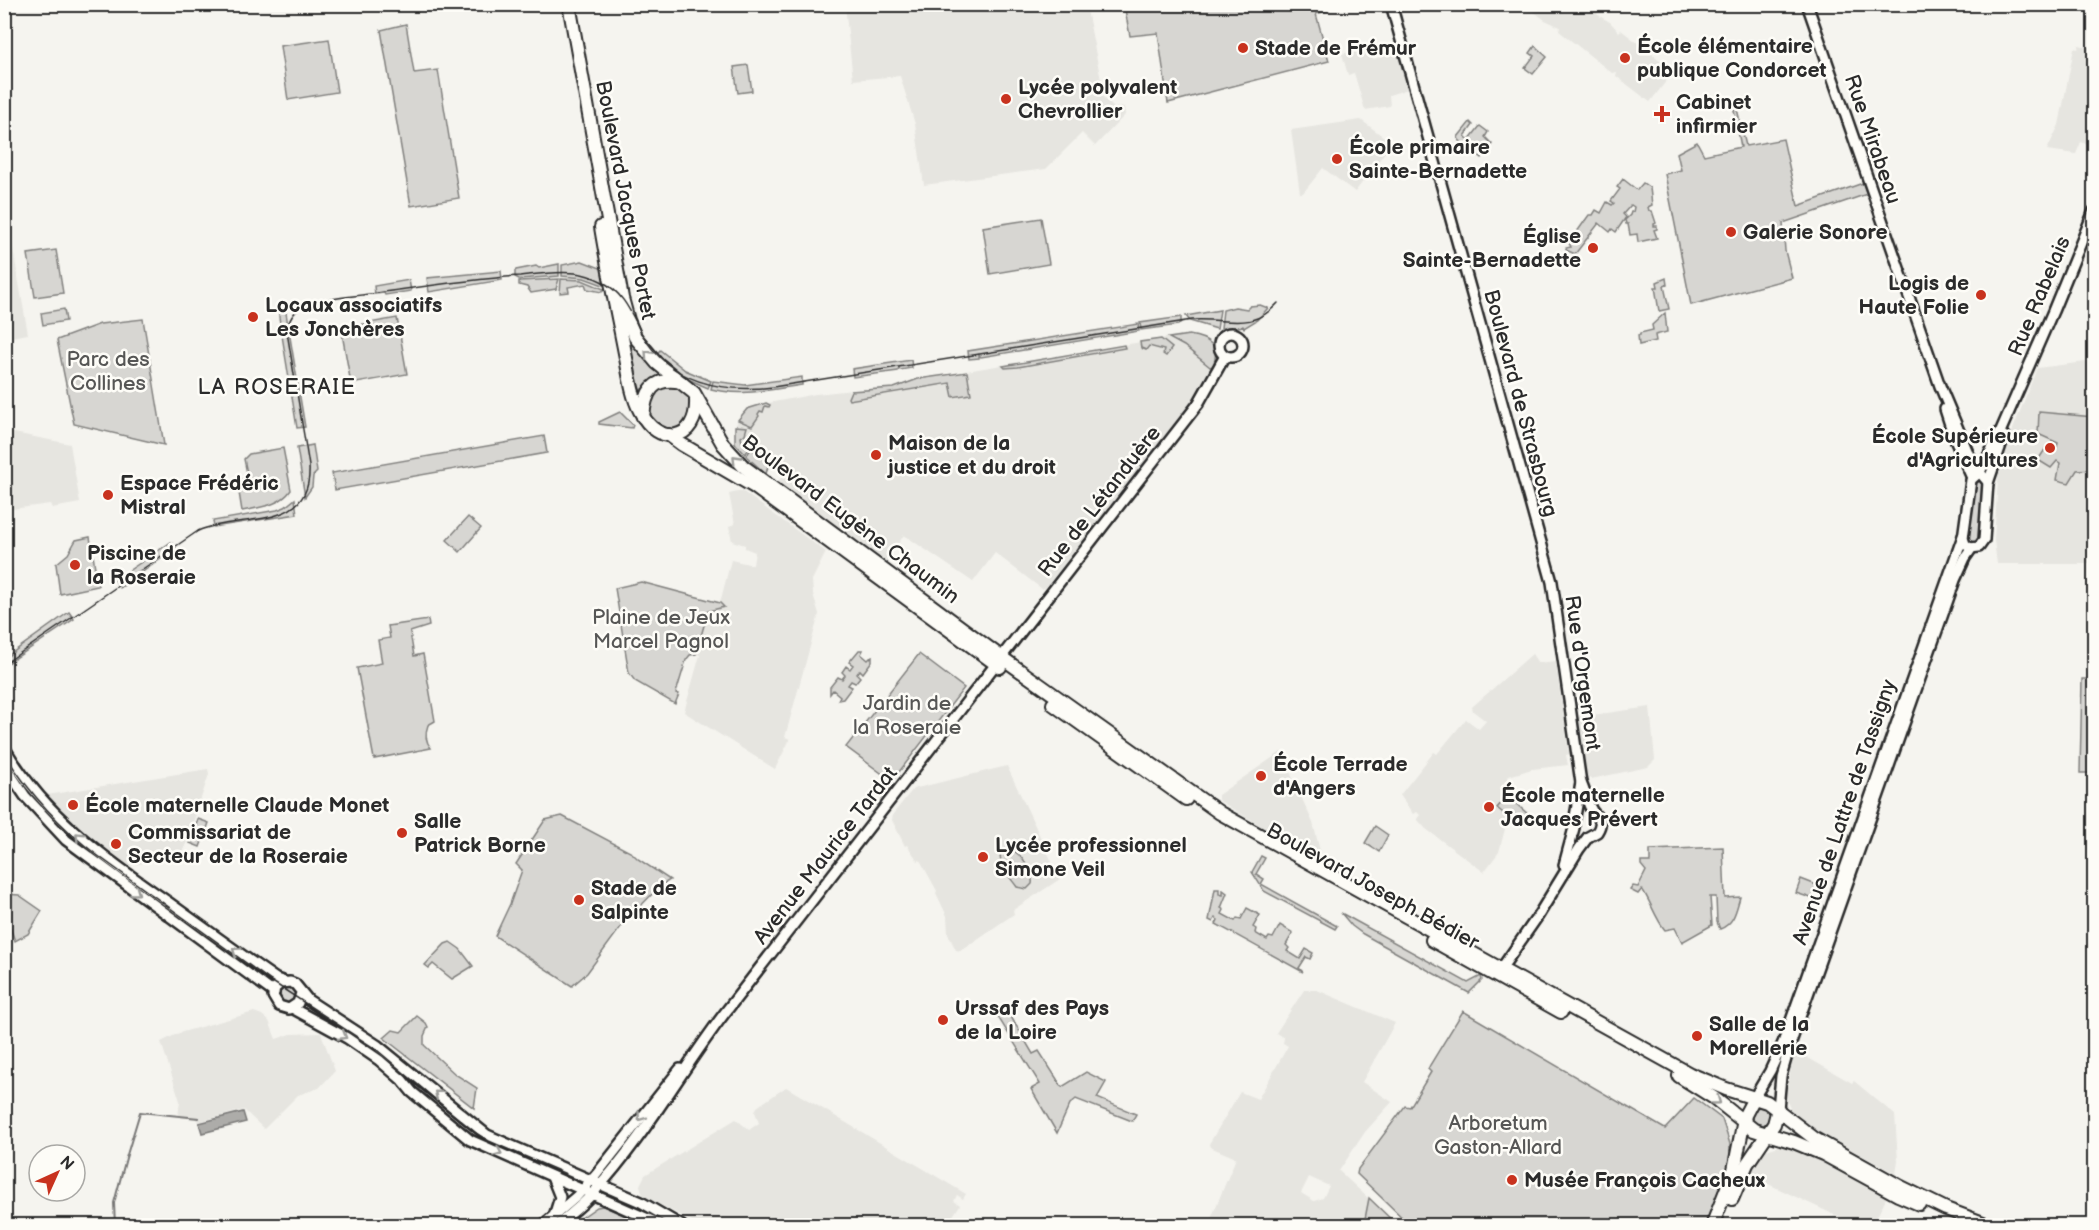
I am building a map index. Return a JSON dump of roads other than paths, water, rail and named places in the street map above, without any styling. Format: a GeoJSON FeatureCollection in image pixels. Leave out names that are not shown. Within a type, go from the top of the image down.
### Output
{"type":"FeatureCollection","features":[{"type":"Feature","properties":{"kind":"main road","name":"Boulevard Jacques Portet"},"geometry":{"type":"LineString","coordinates":[[563,4],[617,314],[634,396],[643,417]]}},
{"type":"Feature","properties":{"kind":"main road","name":"Boulevard Jacques Portet"},"geometry":{"type":"LineString","coordinates":[[568,4],[628,320],[635,337],[651,358],[682,383]]}},
{"type":"Feature","properties":{"kind":"main road"},"geometry":{"type":"LineString","coordinates":[[668,380],[682,383],[696,397],[696,414],[687,430],[669,435],[660,434],[643,417],[646,398],[656,384],[668,380]]}},
{"type":"Feature","properties":{"kind":"main road","name":"Boulevard Eugène Chaumin"},"geometry":{"type":"LineString","coordinates":[[696,397],[723,444],[743,466],[998,661]]}},
{"type":"Feature","properties":{"kind":"main road","name":"Boulevard Eugène Chaumin"},"geometry":{"type":"LineString","coordinates":[[669,435],[753,486],[998,661]]}},
{"type":"Feature","properties":{"kind":"main road","name":"Boulevard Joseph Bédier"},"geometry":{"type":"LineString","coordinates":[[998,661],[1220,813],[1690,1074],[1754,1098]]}},
{"type":"Feature","properties":{"kind":"main road","name":"Boulevard Joseph Bédier"},"geometry":{"type":"LineString","coordinates":[[998,661],[1210,815],[1483,970],[1688,1081],[1714,1098],[1743,1123]]}},
{"type":"Feature","properties":{"kind":"main road"},"geometry":{"type":"LineString","coordinates":[[1712,1226],[1734,1170],[1743,1123],[1754,1098],[1778,1109],[1815,1139],[1899,1191],[1990,1226]]}},
{"type":"Feature","properties":{"kind":"main road"},"geometry":{"type":"LineString","coordinates":[[1721,1226],[1742,1173],[1768,1135],[1778,1109]]}},
{"type":"Feature","properties":{"kind":"main road"},"geometry":{"type":"LineString","coordinates":[[1743,1123],[1754,1130],[1794,1142],[1823,1154],[1976,1226]]}},
{"type":"Feature","properties":{"kind":"street","name":"Boulevard de Strasbourg"},"geometry":{"type":"LineString","coordinates":[[1391,4],[1548,568]]}},
{"type":"Feature","properties":{"kind":"street","name":"Rue Mirabeau"},"geometry":{"type":"LineString","coordinates":[[1808,4],[1940,386],[1976,475],[1988,483]]}},
{"type":"Feature","properties":{"kind":"street","name":"Rue Rabelais"},"geometry":{"type":"LineString","coordinates":[[1976,475],[2017,394],[2094,211]]}},
{"type":"Feature","properties":{"kind":"street","name":"Rue de Létanduère"},"geometry":{"type":"LineString","coordinates":[[998,661],[1198,404],[1225,356]]}},
{"type":"Feature","properties":{"kind":"street","name":"Rue Rabelais"},"geometry":{"type":"LineString","coordinates":[[1988,483],[2017,402],[2017,394]]}},
{"type":"Feature","properties":{"kind":"street","name":"Avenue de Lattre de Tassigny"},"geometry":{"type":"LineString","coordinates":[[1754,1098],[1783,1043],[1963,536],[1976,475]]}},
{"type":"Feature","properties":{"kind":"street","name":"Avenue de Lattre de Tassigny"},"geometry":{"type":"LineString","coordinates":[[1778,1109],[1781,1076],[1790,1045],[1955,580],[1972,548],[1979,547],[1984,540],[1988,483]]}},
{"type":"Feature","properties":{"kind":"street"},"geometry":{"type":"LineString","coordinates":[[1963,536],[1965,544],[1972,548]]}},
{"type":"Feature","properties":{"kind":"street","name":"Rue d'Orgemont"},"geometry":{"type":"LineString","coordinates":[[1501,969],[1538,916],[1560,876],[1588,837],[1596,834],[1600,826],[1599,817],[1591,811],[1581,783],[1555,595],[1548,568]]}},
{"type":"Feature","properties":{"kind":"street","name":"Avenue Maurice Tardat"},"geometry":{"type":"LineString","coordinates":[[555,1221],[582,1191],[596,1182],[658,1110],[705,1040],[998,661]]}},
{"type":"Feature","properties":{"kind":"street"},"geometry":{"type":"LineString","coordinates":[[4,747],[37,795],[86,843],[276,979],[295,984],[308,1000],[377,1045],[487,1135],[641,1202],[682,1226]]}},
{"type":"Feature","properties":{"kind":"street"},"geometry":{"type":"LineString","coordinates":[[4,765],[25,796],[66,840],[274,993]]}},
{"type":"Feature","properties":{"kind":"street","name":"Rue d'Orgemont"},"geometry":{"type":"LineString","coordinates":[[1560,876],[1574,828],[1581,783]]}},
{"type":"Feature","properties":{"kind":"street"},"geometry":{"type":"LineString","coordinates":[[1576,816],[1582,811],[1591,811]]}},
{"type":"Feature","properties":{"kind":"street"},"geometry":{"type":"LineString","coordinates":[[1574,828],[1580,835],[1588,837]]}},
{"type":"Feature","properties":{"kind":"street"},"geometry":{"type":"LineString","coordinates":[[285,982],[277,986],[274,993],[274,1000],[279,1006],[285,1009],[292,1008],[298,1003],[301,993]]}},
{"type":"Feature","properties":{"kind":"street"},"geometry":{"type":"LineString","coordinates":[[292,1008],[347,1038],[380,1060],[412,1092],[470,1140],[664,1226]]}},
{"type":"Feature","properties":{"kind":"street"},"geometry":{"type":"LineString","coordinates":[[552,1177],[560,1197],[555,1221]]}},
{"type":"Feature","properties":{"kind":"street","name":"Avenue Maurice Tardat"},"geometry":{"type":"LineString","coordinates":[[542,1226],[555,1221],[592,1195],[596,1182]]}},
{"type":"Feature","properties":{"kind":"waterway"},"geometry":{"type":"LineString","coordinates":[[115,1226],[114,1203],[140,1112],[199,1118]]}},
{"type":"Feature","properties":{"kind":"tram line"},"geometry":{"type":"LineString","coordinates":[[4,664],[198,531],[214,526],[270,517],[286,511],[299,502],[307,487],[309,466],[287,332],[290,321],[299,308],[317,301],[464,281],[561,272],[578,273],[601,281],[616,291],[626,304],[642,334],[667,364],[699,381],[735,388],[773,387],[1192,320],[1248,321],[1258,318],[1278,303]]}},
{"type":"Feature","properties":{"kind":"tram line"},"geometry":{"type":"LineString","coordinates":[[4,753],[46,808],[70,833],[97,855],[271,981],[377,1050],[474,1132],[489,1141],[566,1174]]}},
{"type":"Feature","properties":{"kind":"place","name":"Stade de Frémur"},"geometry":{"type":"Point","coordinates":[1243,48]}},
{"type":"Feature","properties":{"kind":"place","name":"École élémentaire publique Condorcet"},"geometry":{"type":"Point","coordinates":[1625,58]}},
{"type":"Feature","properties":{"kind":"place","name":"Lycée polyvalent Chevrollier"},"geometry":{"type":"Point","coordinates":[1006,99]}},
{"type":"Feature","properties":{"kind":"place","name":"Cabinet infirmier"},"geometry":{"type":"Point","coordinates":[1662,114]}},
{"type":"Feature","properties":{"kind":"place","name":"École primaire Sainte-Bernadette"},"geometry":{"type":"Point","coordinates":[1337,159]}},
{"type":"Feature","properties":{"kind":"place","name":"Galerie Sonore"},"geometry":{"type":"Point","coordinates":[1731,232]}},
{"type":"Feature","properties":{"kind":"place","name":"Église Sainte-Bernadette"},"geometry":{"type":"Point","coordinates":[1593,248]}},
{"type":"Feature","properties":{"kind":"place","name":"Logis de Haute Folie"},"geometry":{"type":"Point","coordinates":[1981,295]}},
{"type":"Feature","properties":{"kind":"place","name":"Locaux associatifs Les Jonchères"},"geometry":{"type":"Point","coordinates":[253,317]}},
{"type":"Feature","properties":{"kind":"place","name":"École Supérieure d'Agricultures"},"geometry":{"type":"Point","coordinates":[2050,448]}},
{"type":"Feature","properties":{"kind":"place","name":"Maison de la justice et du droit"},"geometry":{"type":"Point","coordinates":[876,455]}},
{"type":"Feature","properties":{"kind":"place","name":"Espace Frédéric Mistral"},"geometry":{"type":"Point","coordinates":[108,495]}},
{"type":"Feature","properties":{"kind":"place","name":"Piscine de la Roseraie"},"geometry":{"type":"Point","coordinates":[75,565]}},
{"type":"Feature","properties":{"kind":"place","name":"École Terrade d'Angers"},"geometry":{"type":"Point","coordinates":[1261,776]}},
{"type":"Feature","properties":{"kind":"place","name":"École maternelle Claude Monet"},"geometry":{"type":"Point","coordinates":[73,805]}},
{"type":"Feature","properties":{"kind":"place","name":"École maternelle Jacques Prévert"},"geometry":{"type":"Point","coordinates":[1489,807]}},
{"type":"Feature","properties":{"kind":"place","name":"Salle Patrick Borne"},"geometry":{"type":"Point","coordinates":[402,833]}},
{"type":"Feature","properties":{"kind":"place","name":"Commissariat de Secteur de la Roseraie"},"geometry":{"type":"Point","coordinates":[116,844]}},
{"type":"Feature","properties":{"kind":"place","name":"Lycée professionnel Simone Veil"},"geometry":{"type":"Point","coordinates":[983,857]}},
{"type":"Feature","properties":{"kind":"place","name":"Stade de Salpinte"},"geometry":{"type":"Point","coordinates":[579,900]}},
{"type":"Feature","properties":{"kind":"place","name":"Urssaf des Pays de la Loire"},"geometry":{"type":"Point","coordinates":[943,1020]}},
{"type":"Feature","properties":{"kind":"place","name":"Salle de la Morellerie"},"geometry":{"type":"Point","coordinates":[1697,1036]}},
{"type":"Feature","properties":{"kind":"place","name":"Musée François Cacheux"},"geometry":{"type":"Point","coordinates":[1512,1180]}},
{"type":"Feature","properties":{"kind":"district","name":"LA ROSERAIE"},"geometry":{"type":"Point","coordinates":[277,386]}},
{"type":"Feature","properties":{"kind":"park label","name":"Parc des Collines"},"geometry":{"type":"Point","coordinates":[108,371]}},
{"type":"Feature","properties":{"kind":"park label","name":"Plaine de Jeux Marcel Pagnol"},"geometry":{"type":"Point","coordinates":[661,629]}},
{"type":"Feature","properties":{"kind":"park label","name":"Jardin de la Roseraie"},"geometry":{"type":"Point","coordinates":[907,715]}},
{"type":"Feature","properties":{"kind":"park label","name":"Arboretum Gaston-Allard"},"geometry":{"type":"Point","coordinates":[1498,1135]}}]}
